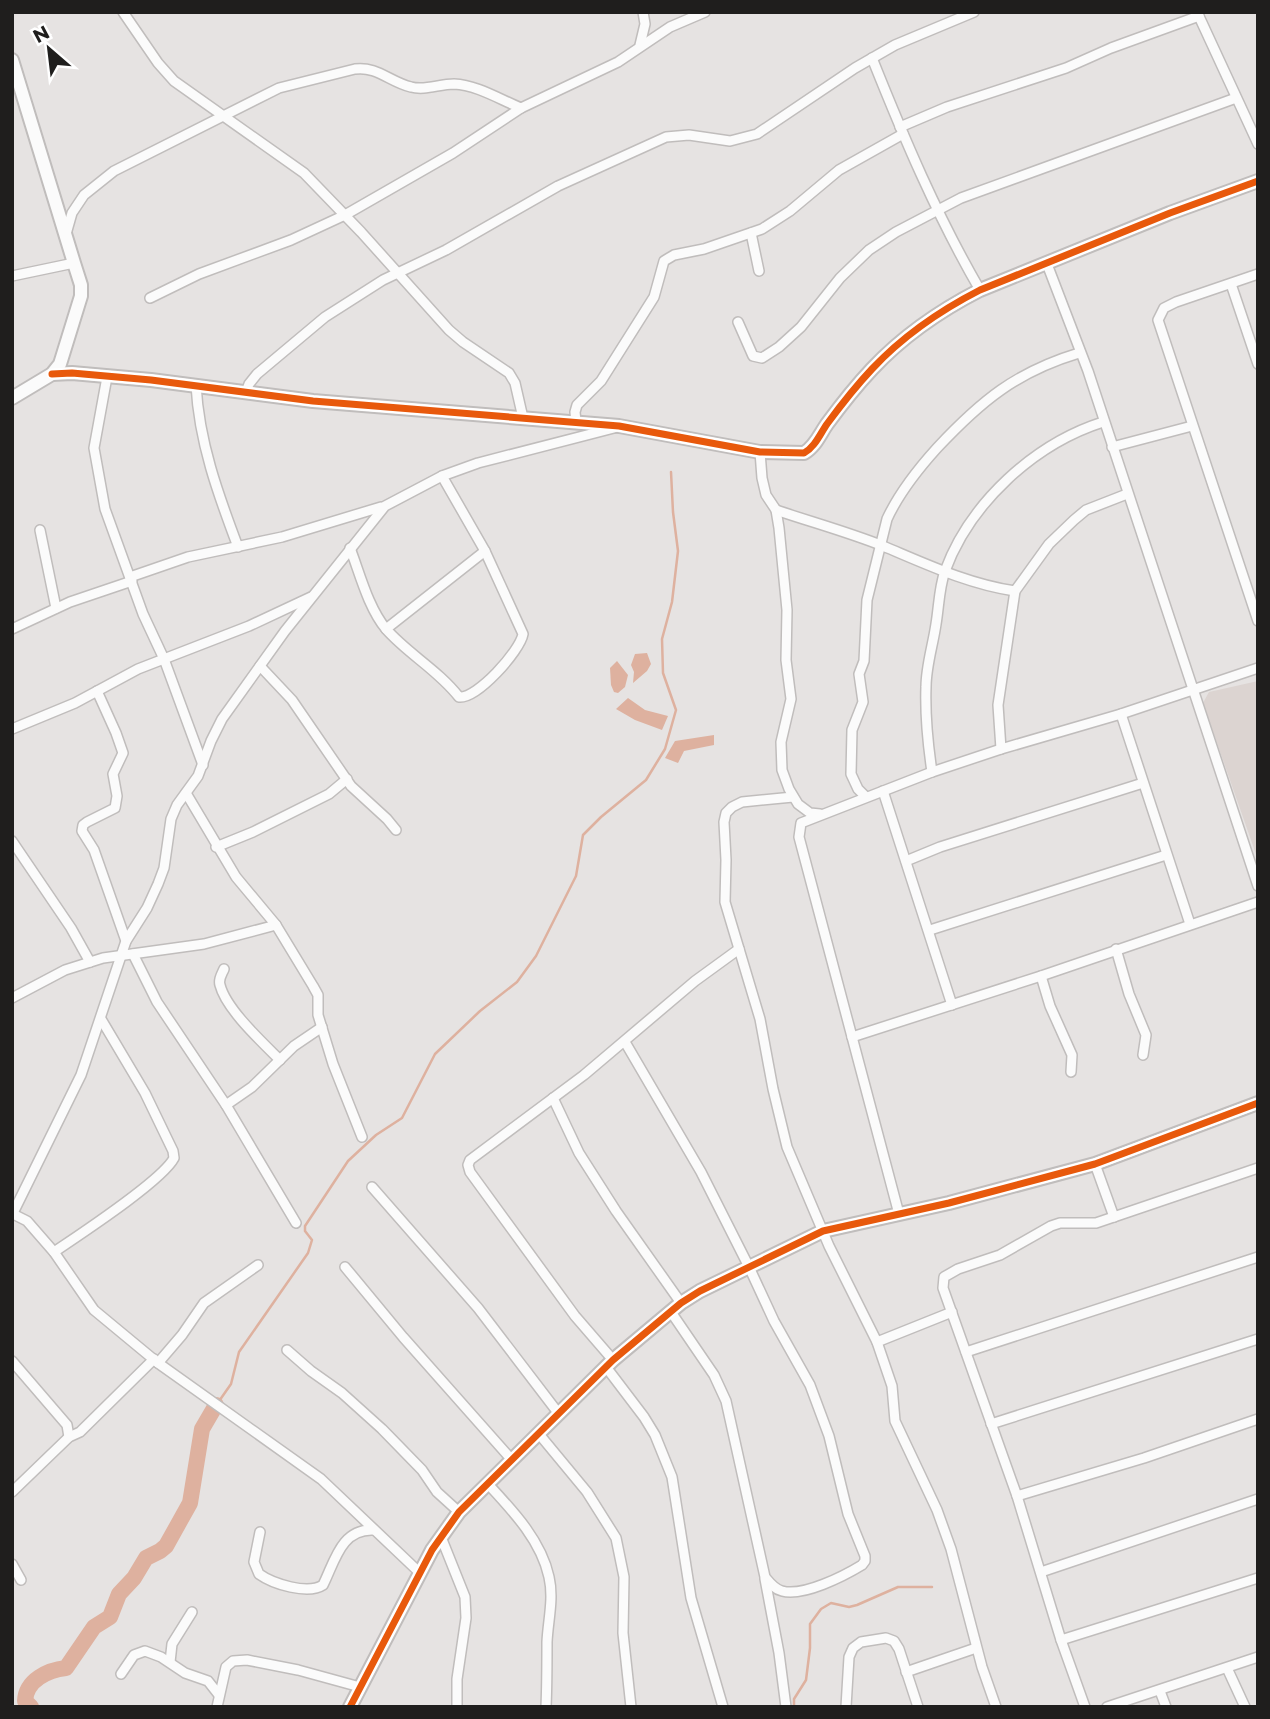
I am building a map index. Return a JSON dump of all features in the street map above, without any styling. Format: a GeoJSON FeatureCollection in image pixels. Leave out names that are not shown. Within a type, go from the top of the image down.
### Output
{"type":"FeatureCollection","features":[{"type":"Feature","properties":{"kind":"street"},"geometry":{"type":"LineString","coordinates":[[123,12],[166,73],[183,88],[291,162],[345,215],[463,342],[509,373],[515,383],[523,418]]}},
{"type":"Feature","properties":{"kind":"street"},"geometry":{"type":"LineString","coordinates":[[639,46],[645,24],[643,12]]}},
{"type":"Feature","properties":{"kind":"street"},"geometry":{"type":"LineString","coordinates":[[150,298],[200,274],[290,240],[345,215],[453,153],[521,108],[618,62],[691,14],[705,12]]}},
{"type":"Feature","properties":{"kind":"street"},"geometry":{"type":"LineString","coordinates":[[246,392],[257,374],[325,317],[398,271],[446,250],[558,186],[666,137],[689,135],[730,141],[757,134],[872,58],[915,35],[974,12]]}},
{"type":"Feature","properties":{"kind":"street"},"geometry":{"type":"LineString","coordinates":[[576,422],[575,412],[578,405],[601,381],[654,298],[664,261],[674,255],[689,254],[751,233],[790,211],[839,170],[901,130],[947,107],[1066,68],[1198,14],[1258,144]]}},
{"type":"Feature","properties":{"kind":"street"},"geometry":{"type":"LineString","coordinates":[[872,58],[937,210],[980,290]]}},
{"type":"Feature","properties":{"kind":"street"},"geometry":{"type":"LineString","coordinates":[[12,398],[52,374],[60,365],[79,306],[81,285],[13,63]]}},
{"type":"Feature","properties":{"kind":"street"},"geometry":{"type":"LineString","coordinates":[[66,237],[68,225],[78,203],[102,179],[137,158],[279,88],[359,68],[375,70],[398,83],[419,89],[452,84],[469,86],[521,108]]}},
{"type":"Feature","properties":{"kind":"street"},"geometry":{"type":"LineString","coordinates":[[738,322],[753,356],[762,358],[801,327],[841,278],[869,250],[896,232],[937,210],[997,184],[1236,98]]}},
{"type":"Feature","properties":{"kind":"street"},"geometry":{"type":"LineString","coordinates":[[52,374],[72,373],[313,401],[619,426],[760,452],[797,453],[809,450],[858,386],[893,349],[940,314],[980,290],[1170,213],[1258,181]]}},
{"type":"Feature","properties":{"kind":"street"},"geometry":{"type":"LineString","coordinates":[[751,233],[759,271]]}},
{"type":"Feature","properties":{"kind":"street"},"geometry":{"type":"LineString","coordinates":[[12,276],[74,263]]}},
{"type":"Feature","properties":{"kind":"street"},"geometry":{"type":"LineString","coordinates":[[1047,264],[1088,371],[1258,886]]}},
{"type":"Feature","properties":{"kind":"street"},"geometry":{"type":"LineString","coordinates":[[1258,274],[1176,302],[1164,308],[1157,320],[1258,621]]}},
{"type":"Feature","properties":{"kind":"street"},"geometry":{"type":"LineString","coordinates":[[1231,284],[1258,365]]}},
{"type":"Feature","properties":{"kind":"street"},"geometry":{"type":"LineString","coordinates":[[866,797],[853,780],[852,730],[863,702],[859,674],[864,661],[864,616],[880,545],[892,508],[925,461],[957,426],[986,400],[1020,377],[1079,353]]}},
{"type":"Feature","properties":{"kind":"street"},"geometry":{"type":"LineString","coordinates":[[107,377],[93,448],[108,521],[143,614],[164,659],[202,765]]}},
{"type":"Feature","properties":{"kind":"street"},"geometry":{"type":"LineString","coordinates":[[196,386],[201,435],[219,498],[238,547]]}},
{"type":"Feature","properties":{"kind":"street"},"geometry":{"type":"LineString","coordinates":[[932,772],[926,688],[940,589],[945,573],[968,527],[1003,484],[1044,449],[1088,426],[1103,422]]}},
{"type":"Feature","properties":{"kind":"street"},"geometry":{"type":"LineString","coordinates":[[12,629],[56,608],[180,559],[282,537],[385,506],[442,476],[478,463],[619,426]]}},
{"type":"Feature","properties":{"kind":"street"},"geometry":{"type":"LineString","coordinates":[[1112,447],[1192,426]]}},
{"type":"Feature","properties":{"kind":"street"},"geometry":{"type":"LineString","coordinates":[[760,452],[766,495],[776,510],[787,610],[786,660],[791,690],[789,712],[781,742],[784,778],[793,797],[803,809],[821,814]]}},
{"type":"Feature","properties":{"kind":"street"},"geometry":{"type":"LineString","coordinates":[[350,548],[371,601],[386,629],[447,681],[459,696],[469,696],[480,689],[518,647],[523,634],[485,551],[442,476]]}},
{"type":"Feature","properties":{"kind":"street"},"geometry":{"type":"LineString","coordinates":[[1001,749],[998,705],[1015,591],[1049,544],[1074,520],[1086,510],[1127,494]]}},
{"type":"Feature","properties":{"kind":"street"},"geometry":{"type":"LineString","coordinates":[[385,506],[350,548],[222,719],[198,776],[171,820],[166,838],[166,859],[158,884],[121,954],[81,1075],[13,1214],[27,1221],[54,1252],[94,1310],[156,1361],[321,1479],[419,1573]]}},
{"type":"Feature","properties":{"kind":"street"},"geometry":{"type":"LineString","coordinates":[[776,510],[880,545],[945,573],[1015,591]]}},
{"type":"Feature","properties":{"kind":"street"},"geometry":{"type":"LineString","coordinates":[[40,530],[56,608]]}},
{"type":"Feature","properties":{"kind":"street"},"geometry":{"type":"LineString","coordinates":[[386,629],[485,551]]}},
{"type":"Feature","properties":{"kind":"street"},"geometry":{"type":"LineString","coordinates":[[12,729],[75,703],[138,669],[249,626],[313,597]]}},
{"type":"Feature","properties":{"kind":"street"},"geometry":{"type":"LineString","coordinates":[[260,666],[292,700],[351,786],[396,830]]}},
{"type":"Feature","properties":{"kind":"street"},"geometry":{"type":"LineString","coordinates":[[899,1214],[799,837],[801,823],[932,772],[1121,715],[1258,668]]}},
{"type":"Feature","properties":{"kind":"street"},"geometry":{"type":"LineString","coordinates":[[97,691],[123,754],[113,774],[117,796],[115,808],[87,821],[82,831],[94,850],[127,941]]}},
{"type":"Feature","properties":{"kind":"street"},"geometry":{"type":"LineString","coordinates":[[1121,715],[1191,924]]}},
{"type":"Feature","properties":{"kind":"street"},"geometry":{"type":"LineString","coordinates":[[216,846],[253,832],[329,794],[347,779]]}},
{"type":"Feature","properties":{"kind":"street"},"geometry":{"type":"LineString","coordinates":[[906,861],[940,847],[1143,783]]}},
{"type":"Feature","properties":{"kind":"street"},"geometry":{"type":"LineString","coordinates":[[883,791],[952,1005]]}},
{"type":"Feature","properties":{"kind":"street"},"geometry":{"type":"LineString","coordinates":[[186,793],[236,877],[276,925],[317,995],[318,1015],[333,1064],[362,1138]]}},
{"type":"Feature","properties":{"kind":"street"},"geometry":{"type":"LineString","coordinates":[[793,797],[742,802],[726,813],[725,902],[760,1019],[787,1147],[841,1273],[877,1342],[892,1386],[895,1421],[937,1510],[951,1549],[976,1648],[996,1707]]}},
{"type":"Feature","properties":{"kind":"street"},"geometry":{"type":"LineString","coordinates":[[12,841],[90,962]]}},
{"type":"Feature","properties":{"kind":"street"},"geometry":{"type":"LineString","coordinates":[[930,930],[1166,855]]}},
{"type":"Feature","properties":{"kind":"street"},"geometry":{"type":"LineString","coordinates":[[852,1037],[1258,902]]}},
{"type":"Feature","properties":{"kind":"street"},"geometry":{"type":"LineString","coordinates":[[12,998],[65,970],[90,962],[121,954],[204,944],[276,925]]}},
{"type":"Feature","properties":{"kind":"street"},"geometry":{"type":"LineString","coordinates":[[723,1707],[691,1598],[672,1477],[655,1435],[610,1364],[470,1172],[470,1160],[625,1042],[695,981],[739,949]]}},
{"type":"Feature","properties":{"kind":"street"},"geometry":{"type":"LineString","coordinates":[[1116,949],[1129,994],[1146,1035],[1143,1055]]}},
{"type":"Feature","properties":{"kind":"street"},"geometry":{"type":"LineString","coordinates":[[132,954],[157,1002],[226,1105],[296,1223]]}},
{"type":"Feature","properties":{"kind":"street"},"geometry":{"type":"LineString","coordinates":[[224,969],[219,979],[220,986],[239,1018],[280,1060]]}},
{"type":"Feature","properties":{"kind":"street"},"geometry":{"type":"LineString","coordinates":[[1041,976],[1050,1006],[1069,1046],[1073,1064],[1071,1072]]}},
{"type":"Feature","properties":{"kind":"street"},"geometry":{"type":"LineString","coordinates":[[54,1252],[150,1184],[174,1158],[145,1093],[101,1019]]}},
{"type":"Feature","properties":{"kind":"street"},"geometry":{"type":"LineString","coordinates":[[226,1105],[252,1087],[294,1046],[322,1027]]}},
{"type":"Feature","properties":{"kind":"street"},"geometry":{"type":"LineString","coordinates":[[625,1042],[701,1172],[774,1321],[817,1399],[835,1459],[844,1502],[865,1561],[849,1573],[806,1590],[780,1591],[765,1577]]}},
{"type":"Feature","properties":{"kind":"street"},"geometry":{"type":"LineString","coordinates":[[553,1098],[579,1153],[676,1307],[726,1401],[765,1577],[786,1707]]}},
{"type":"Feature","properties":{"kind":"street"},"geometry":{"type":"LineString","coordinates":[[350,1707],[419,1573],[459,1512],[610,1364],[676,1307],[700,1291],[823,1231],[949,1203],[1095,1164],[1258,1103]]}},
{"type":"Feature","properties":{"kind":"street"},"geometry":{"type":"LineString","coordinates":[[1095,1164],[1114,1217]]}},
{"type":"Feature","properties":{"kind":"street"},"geometry":{"type":"LineString","coordinates":[[1085,1707],[1061,1640],[1017,1496],[943,1282],[949,1273],[1000,1255],[1051,1226],[1067,1223],[1088,1224],[1114,1217],[1258,1168]]}},
{"type":"Feature","properties":{"kind":"street"},"geometry":{"type":"LineString","coordinates":[[372,1187],[478,1308],[559,1413]]}},
{"type":"Feature","properties":{"kind":"street"},"geometry":{"type":"LineString","coordinates":[[967,1352],[1258,1257]]}},
{"type":"Feature","properties":{"kind":"street"},"geometry":{"type":"LineString","coordinates":[[12,1492],[69,1437],[80,1432],[156,1361],[208,1300],[258,1265]]}},
{"type":"Feature","properties":{"kind":"street"},"geometry":{"type":"LineString","coordinates":[[345,1267],[512,1460]]}},
{"type":"Feature","properties":{"kind":"street"},"geometry":{"type":"LineString","coordinates":[[877,1342],[952,1312]]}},
{"type":"Feature","properties":{"kind":"street"},"geometry":{"type":"LineString","coordinates":[[991,1423],[1258,1339]]}},
{"type":"Feature","properties":{"kind":"street"},"geometry":{"type":"LineString","coordinates":[[287,1350],[342,1393],[382,1429],[422,1470],[437,1492],[459,1512]]}},
{"type":"Feature","properties":{"kind":"street"},"geometry":{"type":"LineString","coordinates":[[12,1361],[67,1425],[69,1437]]}},
{"type":"Feature","properties":{"kind":"street"},"geometry":{"type":"LineString","coordinates":[[1017,1496],[1144,1458],[1258,1419]]}},
{"type":"Feature","properties":{"kind":"street"},"geometry":{"type":"LineString","coordinates":[[539,1434],[587,1492],[616,1538],[624,1577],[623,1633],[631,1707]]}},
{"type":"Feature","properties":{"kind":"street"},"geometry":{"type":"LineString","coordinates":[[487,1483],[527,1530],[549,1574],[551,1607],[546,1707]]}},
{"type":"Feature","properties":{"kind":"street"},"geometry":{"type":"LineString","coordinates":[[1041,1572],[1258,1499]]}},
{"type":"Feature","properties":{"kind":"street"},"geometry":{"type":"LineString","coordinates":[[260,1532],[254,1562],[259,1574],[284,1584],[316,1589],[323,1585],[348,1538],[356,1531],[373,1530]]}},
{"type":"Feature","properties":{"kind":"street"},"geometry":{"type":"LineString","coordinates":[[441,1537],[465,1597],[466,1618],[457,1679],[457,1707]]}},
{"type":"Feature","properties":{"kind":"street"},"geometry":{"type":"LineString","coordinates":[[12,1563],[21,1580]]}},
{"type":"Feature","properties":{"kind":"street"},"geometry":{"type":"LineString","coordinates":[[1061,1640],[1258,1578]]}},
{"type":"Feature","properties":{"kind":"street"},"geometry":{"type":"LineString","coordinates":[[170,1662],[172,1644],[192,1612]]}},
{"type":"Feature","properties":{"kind":"street"},"geometry":{"type":"LineString","coordinates":[[846,1707],[849,1657],[853,1648],[874,1638],[894,1641],[918,1707]]}},
{"type":"Feature","properties":{"kind":"street"},"geometry":{"type":"LineString","coordinates":[[906,1672],[976,1648]]}},
{"type":"Feature","properties":{"kind":"street"},"geometry":{"type":"LineString","coordinates":[[121,1674],[139,1652],[145,1651],[170,1662],[185,1673],[208,1681],[219,1695]]}},
{"type":"Feature","properties":{"kind":"street"},"geometry":{"type":"LineString","coordinates":[[1108,1707],[1258,1657]]}},
{"type":"Feature","properties":{"kind":"street"},"geometry":{"type":"LineString","coordinates":[[217,1707],[223,1674],[229,1663],[238,1660],[298,1670],[360,1687]]}},
{"type":"Feature","properties":{"kind":"street"},"geometry":{"type":"LineString","coordinates":[[1227,1668],[1245,1707]]}},
{"type":"Feature","properties":{"kind":"street"},"geometry":{"type":"LineString","coordinates":[[208,1681],[223,1674]]}},
{"type":"Feature","properties":{"kind":"street"},"geometry":{"type":"LineString","coordinates":[[1160,1691],[1166,1707]]}},
{"type":"Feature","properties":{"kind":"shaded area"},"geometry":{"type":"Polygon","coordinates":[[[647,653],[651,664],[633,683],[634,672],[631,665],[635,654],[647,653]]]}},
{"type":"Feature","properties":{"kind":"shaded area"},"geometry":{"type":"Polygon","coordinates":[[[617,661],[628,675],[625,687],[618,693],[614,692],[611,685],[610,668],[617,661]]]}},
{"type":"Feature","properties":{"kind":"shaded area"},"geometry":{"type":"Polygon","coordinates":[[[1258,681],[1258,860],[1203,703],[1209,692],[1258,681]]]}},
{"type":"Feature","properties":{"kind":"shaded area"},"geometry":{"type":"Polygon","coordinates":[[[628,698],[645,710],[668,716],[662,730],[635,720],[616,709],[628,698]]]}},
{"type":"Feature","properties":{"kind":"shaded area"},"geometry":{"type":"Polygon","coordinates":[[[714,735],[714,745],[684,751],[678,763],[665,758],[675,741],[714,735]]]}},
{"type":"Feature","properties":{"kind":"waterway"},"geometry":{"type":"LineString","coordinates":[[217,1404],[231,1384],[239,1352],[308,1253],[312,1240],[305,1231],[305,1226],[348,1161],[376,1135],[402,1118],[435,1054],[480,1011],[517,982],[536,956],[576,876],[583,835],[646,780],[665,749],[676,710],[663,673],[662,639],[672,602],[678,551],[671,472]]}},
{"type":"Feature","properties":{"kind":"waterway"},"geometry":{"type":"LineString","coordinates":[[31,1707],[25,1701],[29,1687],[39,1677],[66,1668],[94,1627],[110,1617],[119,1594],[134,1578],[146,1558],[166,1546],[190,1503],[202,1429],[216,1405]]}},
{"type":"Feature","properties":{"kind":"waterway"},"geometry":{"type":"LineString","coordinates":[[794,1707],[794,1699],[806,1680],[810,1624],[821,1609],[831,1603],[849,1607],[857,1605],[898,1587],[932,1587]]}},
{"type":"Feature","properties":{"kind":"cycle path"},"geometry":{"type":"LineString","coordinates":[[52,374],[72,373],[151,380],[313,401],[619,426],[760,452],[804,453],[814,444],[872,369],[909,335],[951,306],[980,290],[1170,213],[1258,181]]}},
{"type":"Feature","properties":{"kind":"cycle path"},"geometry":{"type":"LineString","coordinates":[[350,1707],[432,1550],[459,1512],[613,1360],[681,1303],[700,1291],[823,1231],[949,1203],[1095,1164],[1258,1103]]}}]}
